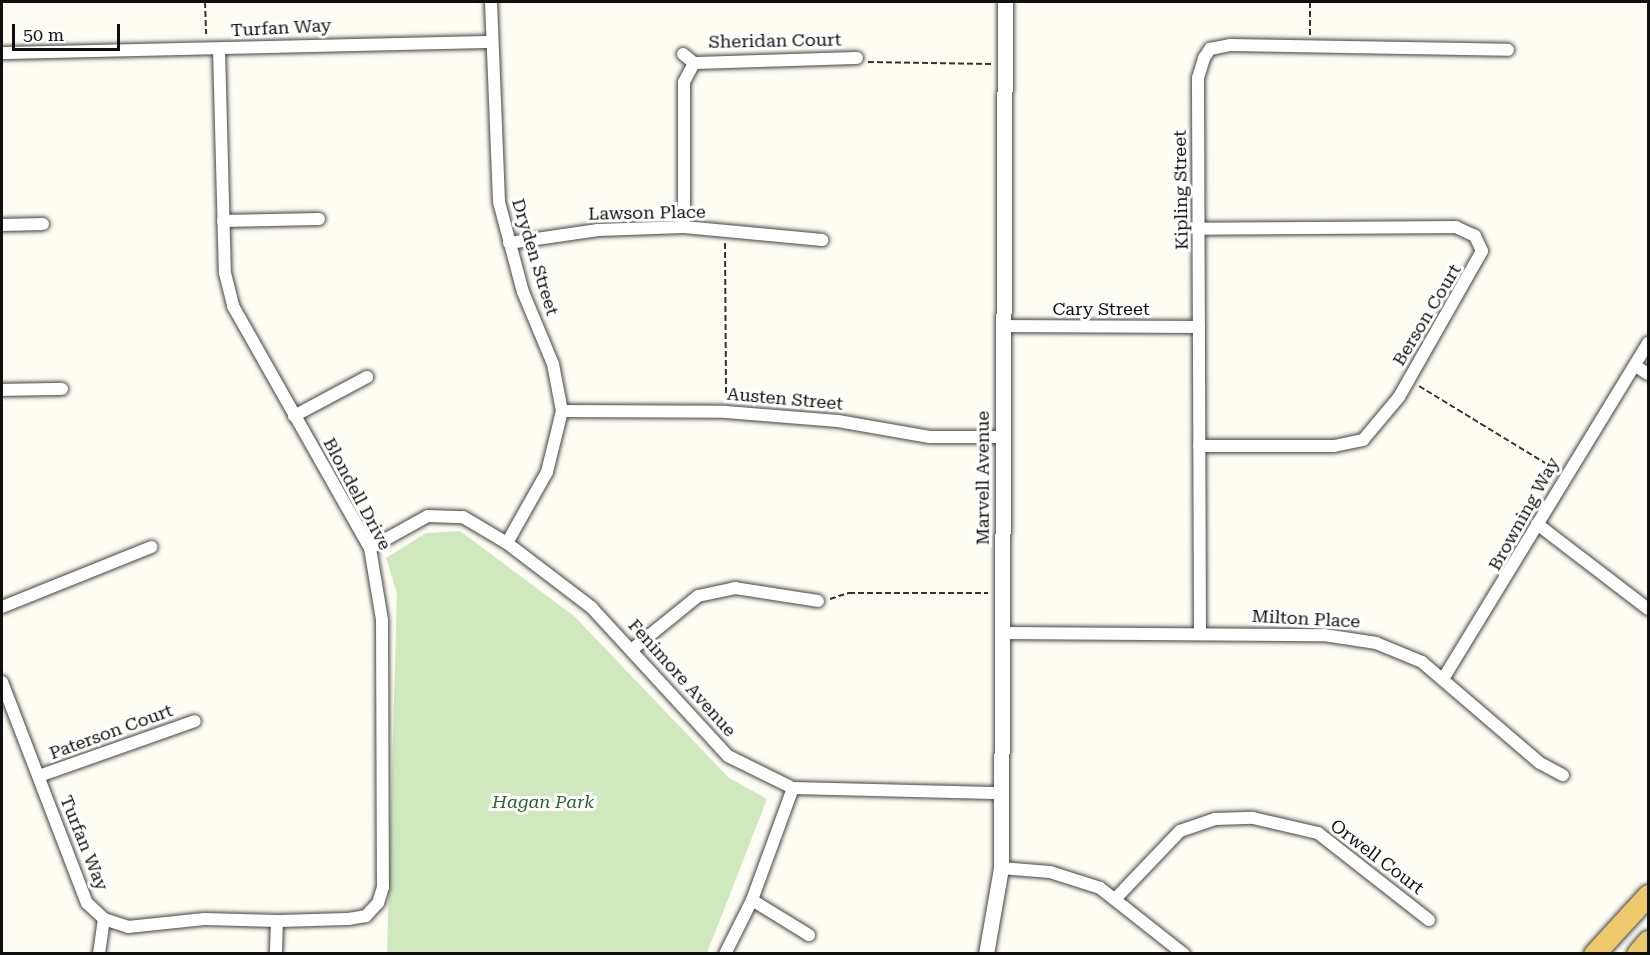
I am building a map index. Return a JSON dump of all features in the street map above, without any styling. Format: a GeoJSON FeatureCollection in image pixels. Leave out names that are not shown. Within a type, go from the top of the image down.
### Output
{"type":"FeatureCollection","features":[{"type":"Feature","properties":{"kind":"highway"},"geometry":{"type":"LineString","coordinates":[[1594,954],[1648,895]]}},
{"type":"Feature","properties":{"kind":"highway"},"geometry":{"type":"LineString","coordinates":[[1637,954],[1648,941]]}},
{"type":"Feature","properties":{"kind":"street","name":"Dryden Street"},"geometry":{"type":"LineString","coordinates":[[491,2],[494,163],[509,243],[553,364],[562,411],[547,472],[507,543]]}},
{"type":"Feature","properties":{"kind":"street","name":"Marvell Avenue"},"geometry":{"type":"LineString","coordinates":[[986,954],[1001,868],[1003,793],[1005,2]]}},
{"type":"Feature","properties":{"kind":"street","name":"Turfan Way"},"geometry":{"type":"LineString","coordinates":[[2,53],[491,42]]}},
{"type":"Feature","properties":{"kind":"street","name":"Kipling Street"},"geometry":{"type":"LineString","coordinates":[[1200,633],[1198,78],[1204,58],[1218,45],[1508,50]]}},
{"type":"Feature","properties":{"kind":"street","name":"Blondell Drive"},"geometry":{"type":"LineString","coordinates":[[219,49],[223,221],[233,306],[370,548],[382,620],[383,887],[366,916],[277,921]]}},
{"type":"Feature","properties":{"kind":"street","name":"Sheridan Court"},"geometry":{"type":"LineString","coordinates":[[683,54],[694,63],[857,58]]}},
{"type":"Feature","properties":{"kind":"street","name":"Sheridan Court"},"geometry":{"type":"LineString","coordinates":[[684,227],[684,82],[694,63]]}},
{"type":"Feature","properties":{"kind":"street"},"geometry":{"type":"LineString","coordinates":[[223,221],[319,219]]}},
{"type":"Feature","properties":{"kind":"street"},"geometry":{"type":"LineString","coordinates":[[2,225],[43,224]]}},
{"type":"Feature","properties":{"kind":"street","name":"Lawson Place"},"geometry":{"type":"LineString","coordinates":[[509,243],[598,230],[684,227],[822,240]]}},
{"type":"Feature","properties":{"kind":"street","name":"Berson Court"},"geometry":{"type":"LineString","coordinates":[[1199,446],[1349,445],[1373,433],[1409,380],[1475,271],[1482,252],[1475,236],[1456,227],[1200,229]]}},
{"type":"Feature","properties":{"kind":"street","name":"Cary Street"},"geometry":{"type":"LineString","coordinates":[[1003,326],[1200,327]]}},
{"type":"Feature","properties":{"kind":"street","name":"Browning Way"},"geometry":{"type":"LineString","coordinates":[[1443,679],[1648,343]]}},
{"type":"Feature","properties":{"kind":"street"},"geometry":{"type":"LineString","coordinates":[[1636,366],[1648,374]]}},
{"type":"Feature","properties":{"kind":"street"},"geometry":{"type":"LineString","coordinates":[[294,416],[367,377]]}},
{"type":"Feature","properties":{"kind":"street"},"geometry":{"type":"LineString","coordinates":[[2,390],[62,389]]}},
{"type":"Feature","properties":{"kind":"street","name":"Austen Street"},"geometry":{"type":"LineString","coordinates":[[562,411],[726,412],[838,421],[930,437],[1003,437]]}},
{"type":"Feature","properties":{"kind":"street","name":"Fenimore Avenue"},"geometry":{"type":"LineString","coordinates":[[370,548],[428,516],[463,517],[507,543],[634,648],[704,735],[752,772],[793,788],[1003,793]]}},
{"type":"Feature","properties":{"kind":"street"},"geometry":{"type":"LineString","coordinates":[[1538,524],[1648,609]]}},
{"type":"Feature","properties":{"kind":"street"},"geometry":{"type":"LineString","coordinates":[[2,607],[151,547]]}},
{"type":"Feature","properties":{"kind":"street"},"geometry":{"type":"LineString","coordinates":[[634,648],[698,596],[735,588],[818,601]]}},
{"type":"Feature","properties":{"kind":"street","name":"Milton Place"},"geometry":{"type":"LineString","coordinates":[[1003,633],[1200,633],[1354,638],[1398,649],[1443,679],[1540,763],[1563,775]]}},
{"type":"Feature","properties":{"kind":"street","name":"Turfan Way"},"geometry":{"type":"LineString","coordinates":[[2,682],[87,903],[104,919]]}},
{"type":"Feature","properties":{"kind":"street","name":"Paterson Court"},"geometry":{"type":"LineString","coordinates":[[39,776],[195,721]]}},
{"type":"Feature","properties":{"kind":"street"},"geometry":{"type":"LineString","coordinates":[[725,954],[752,900],[793,788]]}},
{"type":"Feature","properties":{"kind":"street","name":"Orwell Court"},"geometry":{"type":"LineString","coordinates":[[1116,898],[1180,831],[1215,819],[1253,818],[1318,833],[1430,920]]}},
{"type":"Feature","properties":{"kind":"street"},"geometry":{"type":"LineString","coordinates":[[1001,868],[1068,877],[1116,898],[1184,954]]}},
{"type":"Feature","properties":{"kind":"street"},"geometry":{"type":"LineString","coordinates":[[752,900],[809,935]]}},
{"type":"Feature","properties":{"kind":"street"},"geometry":{"type":"LineString","coordinates":[[99,954],[104,919],[128,927],[205,919],[277,921],[276,954]]}},
{"type":"Feature","properties":{"kind":"path"},"geometry":{"type":"LineString","coordinates":[[205,2],[206,49]]}},
{"type":"Feature","properties":{"kind":"path"},"geometry":{"type":"LineString","coordinates":[[1310,2],[1310,45]]}},
{"type":"Feature","properties":{"kind":"path"},"geometry":{"type":"LineString","coordinates":[[857,58],[874,64],[1005,64]]}},
{"type":"Feature","properties":{"kind":"path"},"geometry":{"type":"LineString","coordinates":[[726,231],[726,412]]}},
{"type":"Feature","properties":{"kind":"path"},"geometry":{"type":"LineString","coordinates":[[1409,380],[1566,475]]}},
{"type":"Feature","properties":{"kind":"path"},"geometry":{"type":"LineString","coordinates":[[818,601],[849,593],[990,593]]}},
{"type":"Feature","properties":{"kind":"green space","name":"Hagan Park"},"geometry":{"type":"Polygon","coordinates":[[[460,531],[574,616],[729,778],[767,799],[707,953],[387,953],[397,593],[386,558],[426,533],[460,531]]]}}]}
